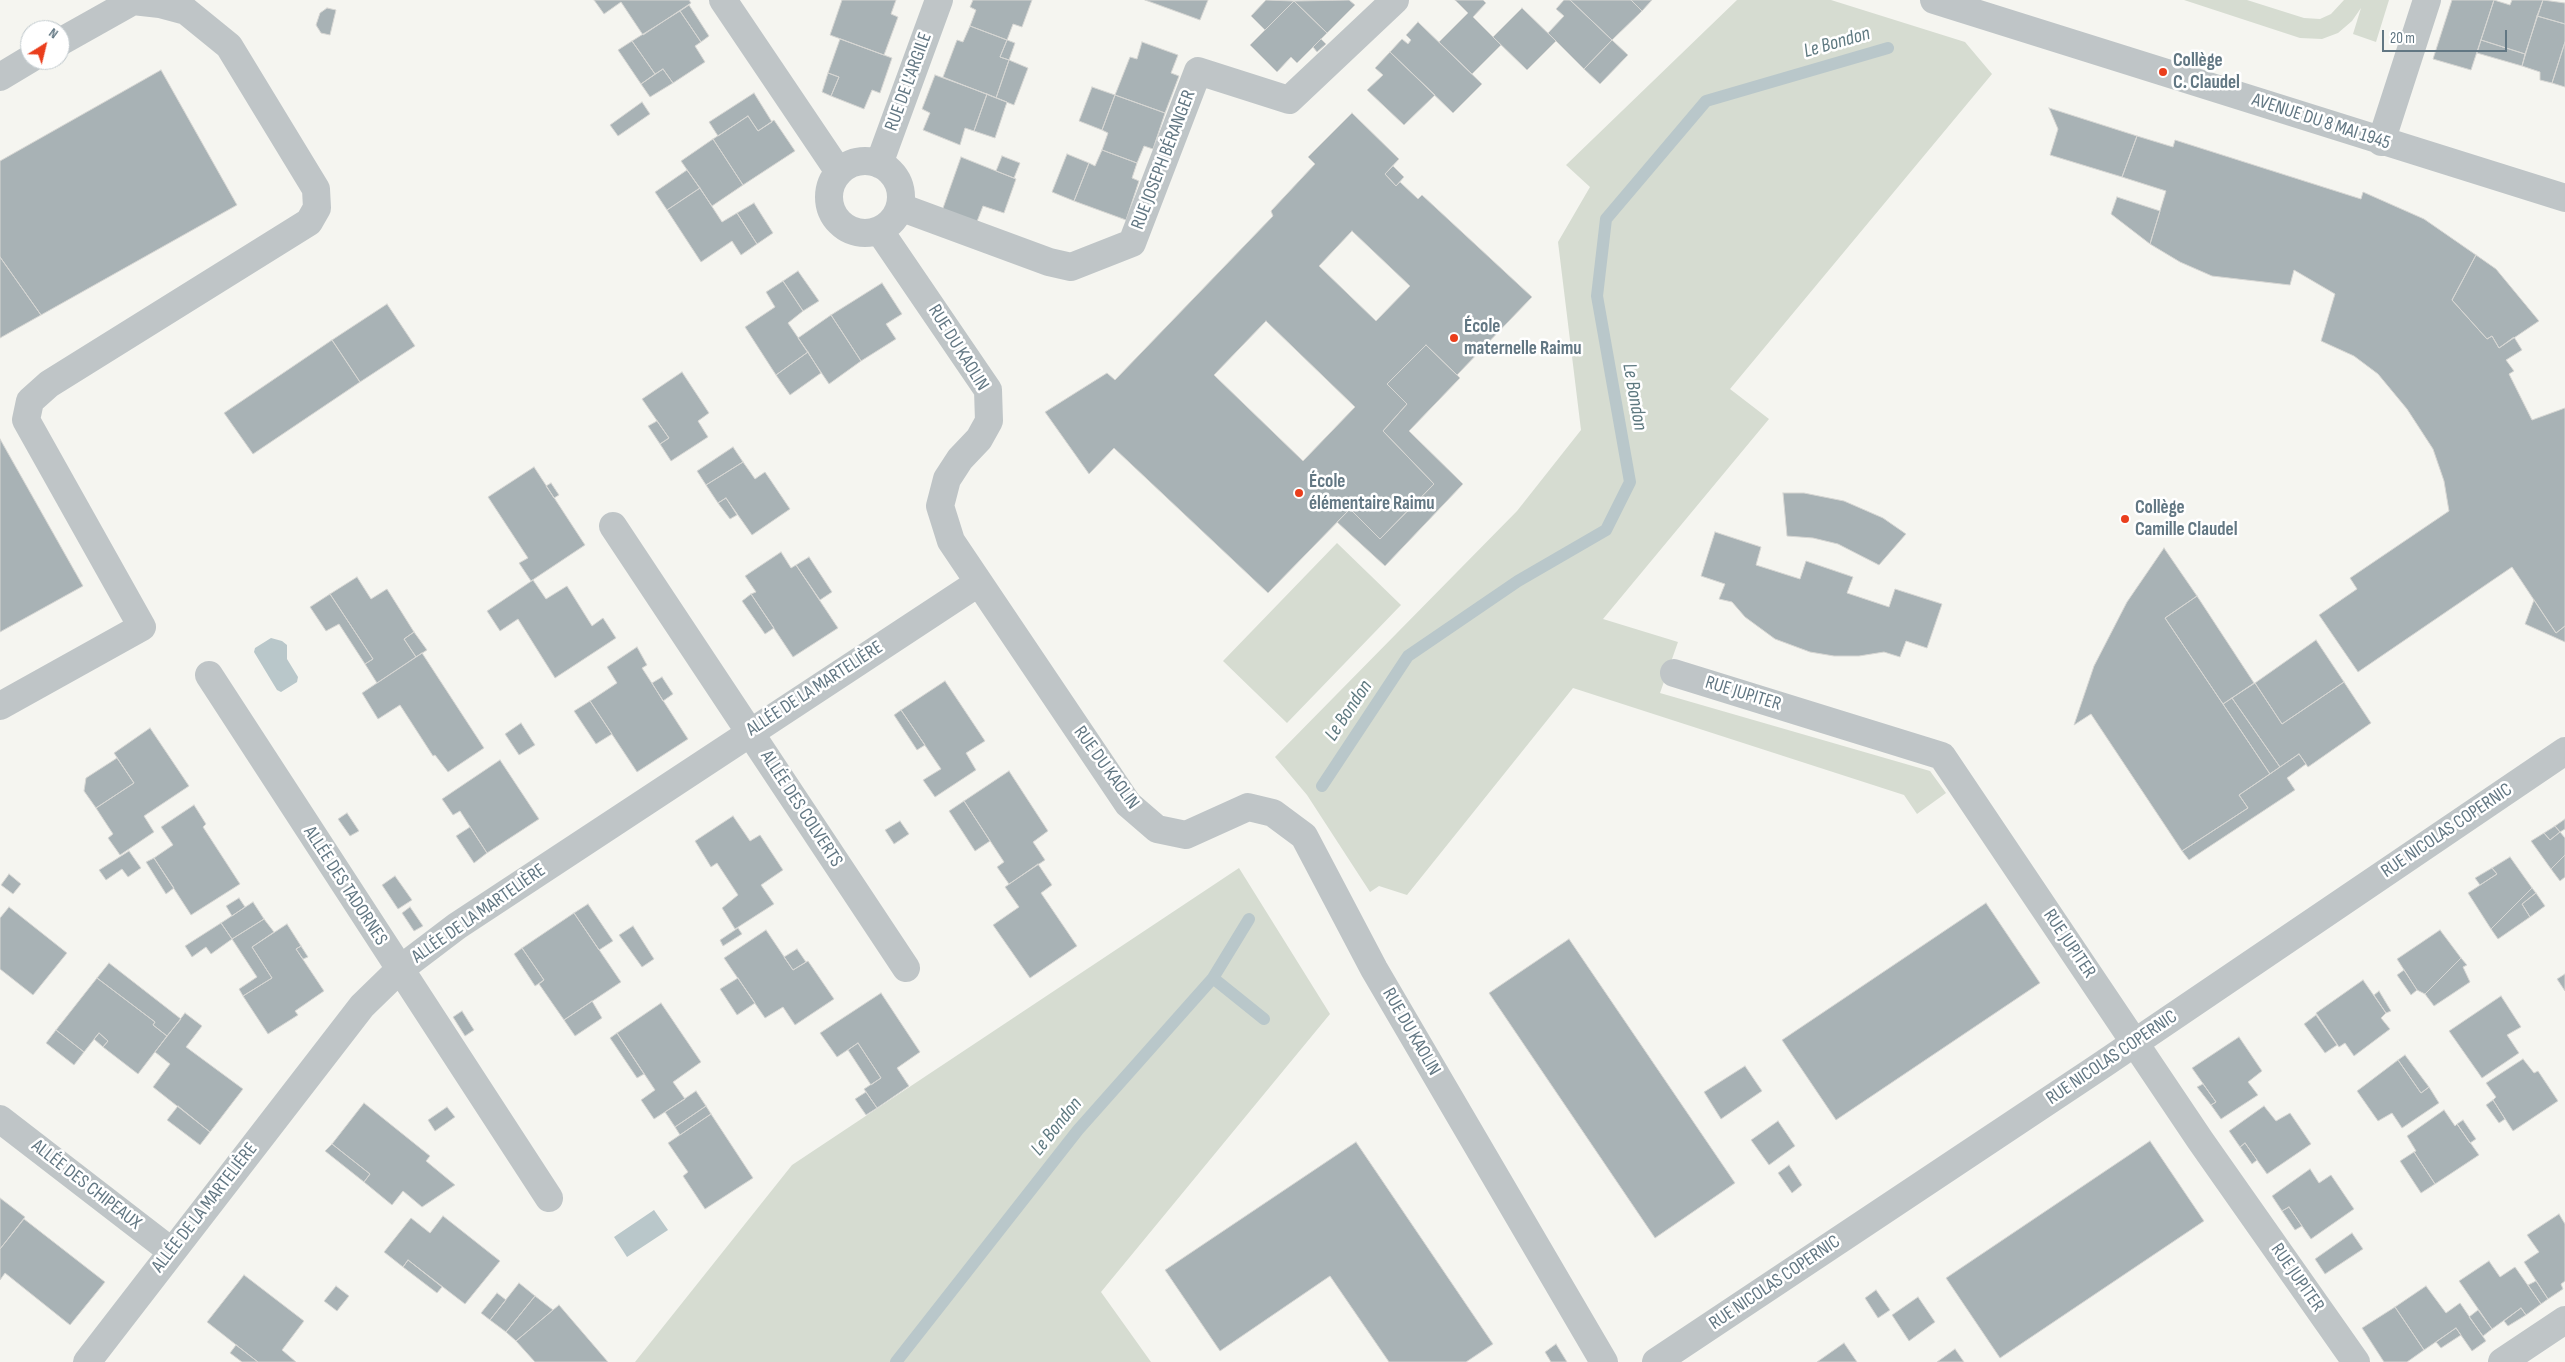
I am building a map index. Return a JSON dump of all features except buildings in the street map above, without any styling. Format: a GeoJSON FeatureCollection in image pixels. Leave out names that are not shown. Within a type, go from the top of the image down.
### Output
{"type":"FeatureCollection","features":[{"type":"Feature","properties":{"kind":"street"},"geometry":{"type":"LineString","coordinates":[[722,0],[839,172]]}},
{"type":"Feature","properties":{"kind":"street","name":"RUE DE L'ARGILE"},"geometry":{"type":"LineString","coordinates":[[879,164],[939,0]]}},
{"type":"Feature","properties":{"kind":"street","name":"RUE JOSEPH BÉRANGER"},"geometry":{"type":"LineString","coordinates":[[900,207],[1049,262],[1071,267],[1132,243],[1198,71],[1289,100],[1395,0]]}},
{"type":"Feature","properties":{"kind":"street","name":"AVENUE DU 8 MAI 1945"},"geometry":{"type":"LineString","coordinates":[[1934,0],[2381,142],[2565,198]]}},
{"type":"Feature","properties":{"kind":"street"},"geometry":{"type":"LineString","coordinates":[[2381,142],[2427,0]]}},
{"type":"Feature","properties":{"kind":"street"},"geometry":{"type":"LineString","coordinates":[[0,706],[142,626],[26,420],[30,401],[49,384],[309,222],[318,208],[316,189],[229,46],[186,11],[160,4],[133,1],[70,36]]}},
{"type":"Feature","properties":{"kind":"street"},"geometry":{"type":"LineString","coordinates":[[0,77],[20,65]]}},
{"type":"Feature","properties":{"kind":"street"},"geometry":{"type":"LineString","coordinates":[[865,161],[879,164],[894,175],[900,192],[900,207],[888,225],[879,230],[871,233],[853,231],[838,222],[830,205],[830,188],[839,172],[851,163],[865,161]]}},
{"type":"Feature","properties":{"kind":"street","name":"RUE DU KAOLIN"},"geometry":{"type":"LineString","coordinates":[[879,230],[988,390],[989,421],[979,439],[960,459],[946,479],[940,506],[951,542],[1128,804],[1157,828],[1186,835],[1248,808],[1273,813],[1304,836],[1374,968],[1604,1362]]}},
{"type":"Feature","properties":{"kind":"street","name":"ALLÉE DES COLVERTS"},"geometry":{"type":"LineString","coordinates":[[614,526],[906,968]]}},
{"type":"Feature","properties":{"kind":"street","name":"ALLÉE DE LA MARTELIÈRE"},"geometry":{"type":"LineString","coordinates":[[87,1362],[362,1006],[399,970],[457,926],[978,583]]}},
{"type":"Feature","properties":{"kind":"street","name":"RUE JUPITER"},"geometry":{"type":"LineString","coordinates":[[1674,672],[1942,756],[2136,1042],[2200,1140],[2356,1362]]}},
{"type":"Feature","properties":{"kind":"street","name":"ALLÉE DES TADORNES"},"geometry":{"type":"LineString","coordinates":[[209,675],[549,1198]]}},
{"type":"Feature","properties":{"kind":"street","name":"RUE NICOLAS COPERNIC"},"geometry":{"type":"LineString","coordinates":[[1656,1362],[2136,1042],[2565,751]]}},
{"type":"Feature","properties":{"kind":"street","name":"ALLÉE DES CHIPEAUX"},"geometry":{"type":"LineString","coordinates":[[0,1119],[171,1251]]}},
{"type":"Feature","properties":{"kind":"street"},"geometry":{"type":"LineString","coordinates":[[2502,1362],[2565,1320]]}},
{"type":"Feature","properties":{"kind":"shaded area"},"geometry":{"type":"Polygon","coordinates":[[[1737,0],[1831,0],[1965,42],[1992,74],[1730,389],[1769,419],[1603,619],[1678,642],[1660,693],[1930,771],[1946,793],[1917,814],[1904,795],[1573,688],[1407,895],[1379,886],[1370,892],[1307,795],[1275,757],[1517,511],[1581,430],[1558,242],[1590,187],[1566,165],[1737,0]]]}},
{"type":"Feature","properties":{"kind":"shaded area"},"geometry":{"type":"Polygon","coordinates":[[[2184,0],[2247,0],[2304,18],[2320,19],[2331,14],[2344,0],[2389,0],[2376,42],[2353,34],[2361,8],[2352,21],[2338,33],[2322,39],[2300,38],[2184,0]]]}},
{"type":"Feature","properties":{"kind":"shaded area"},"geometry":{"type":"Polygon","coordinates":[[[1337,543],[1401,605],[1287,723],[1223,661],[1337,543]]]}},
{"type":"Feature","properties":{"kind":"shaded area"},"geometry":{"type":"Polygon","coordinates":[[[271,638],[282,641],[287,645],[287,659],[298,677],[297,682],[281,692],[277,690],[254,652],[255,648],[271,638]]]}},
{"type":"Feature","properties":{"kind":"shaded area"},"geometry":{"type":"Polygon","coordinates":[[[1239,868],[1330,1014],[1101,1292],[1151,1362],[635,1362],[792,1165],[1239,868]]]}},
{"type":"Feature","properties":{"kind":"shaded area"},"geometry":{"type":"Polygon","coordinates":[[[654,1210],[668,1230],[627,1257],[614,1237],[654,1210]]]}},
{"type":"Feature","properties":{"kind":"waterway","name":"Le Bondon"},"geometry":{"type":"LineString","coordinates":[[1322,786],[1408,656],[1518,581],[1606,530],[1630,482],[1597,296],[1606,219],[1706,101],[1888,48]]}},
{"type":"Feature","properties":{"kind":"waterway","name":"Le Bondon"},"geometry":{"type":"LineString","coordinates":[[896,1362],[1078,1130],[1213,978],[1249,919]]}},
{"type":"Feature","properties":{"kind":"waterway"},"geometry":{"type":"LineString","coordinates":[[1213,978],[1264,1019]]}},
{"type":"Feature","properties":{"kind":"place","name":"Collège C. Claudel"},"geometry":{"type":"Point","coordinates":[2163,72]}},
{"type":"Feature","properties":{"kind":"place","name":"École maternelle Raimu"},"geometry":{"type":"Point","coordinates":[1454,338]}},
{"type":"Feature","properties":{"kind":"place","name":"École élémentaire Raimu"},"geometry":{"type":"Point","coordinates":[1299,493]}},
{"type":"Feature","properties":{"kind":"place","name":"Collège Camille Claudel"},"geometry":{"type":"Point","coordinates":[2125,519]}}]}
